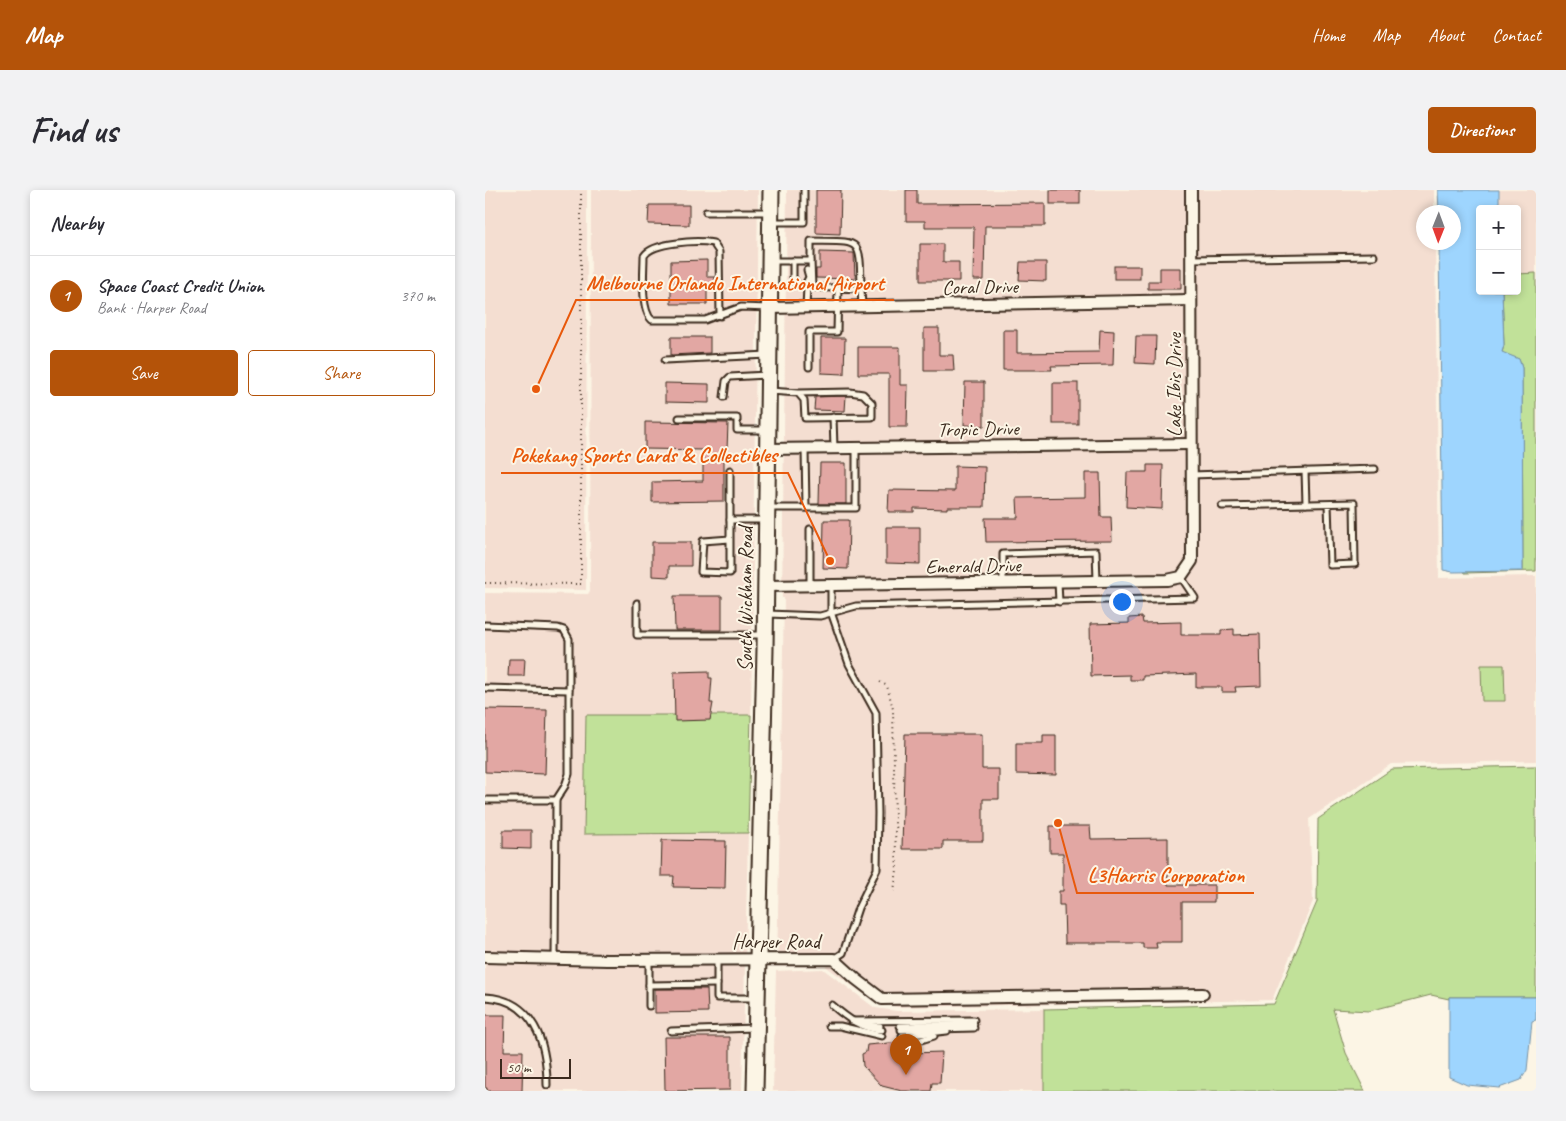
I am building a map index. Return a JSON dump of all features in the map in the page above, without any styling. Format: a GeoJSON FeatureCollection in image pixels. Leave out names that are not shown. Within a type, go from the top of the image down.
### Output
{"type":"FeatureCollection","features":[{"type":"Feature","properties":{"kind":"main road","name":"South Wickham Road"},"geometry":{"type":"LineString","coordinates":[[755,1091],[765,635],[766,430],[771,190]]}},
{"type":"Feature","properties":{"kind":"street","name":"Lake Ibis Drive"},"geometry":{"type":"LineString","coordinates":[[1181,577],[1192,561],[1191,190]]}},
{"type":"Feature","properties":{"kind":"street","name":"Coral Drive"},"geometry":{"type":"LineString","coordinates":[[769,308],[1191,300]]}},
{"type":"Feature","properties":{"kind":"street","name":"Tropic Drive"},"geometry":{"type":"LineString","coordinates":[[766,449],[1191,444]]}},
{"type":"Feature","properties":{"kind":"street","name":"Emerald Drive"},"geometry":{"type":"LineString","coordinates":[[765,586],[1167,580],[1181,577]]}},
{"type":"Feature","properties":{"kind":"street","name":"Harper Road"},"geometry":{"type":"LineString","coordinates":[[485,957],[649,960],[834,958],[855,979],[882,999],[1203,994]]}},
{"type":"Feature","properties":{"kind":"lane"},"geometry":{"type":"LineString","coordinates":[[705,212],[770,216],[804,222],[804,190]]}},
{"type":"Feature","properties":{"kind":"lane"},"geometry":{"type":"LineString","coordinates":[[808,278],[811,261],[811,241],[851,242],[857,246],[860,254],[862,306]]}},
{"type":"Feature","properties":{"kind":"lane"},"geometry":{"type":"LineString","coordinates":[[720,316],[719,252],[713,243],[657,246],[647,252],[644,256],[645,303],[648,316],[658,321],[705,320],[720,316],[741,307],[769,308]]}},
{"type":"Feature","properties":{"kind":"lane"},"geometry":{"type":"LineString","coordinates":[[1191,259],[1375,256]]}},
{"type":"Feature","properties":{"kind":"lane"},"geometry":{"type":"LineString","coordinates":[[770,261],[811,261]]}},
{"type":"Feature","properties":{"kind":"lane"},"geometry":{"type":"LineString","coordinates":[[793,261],[795,279],[796,270]]}},
{"type":"Feature","properties":{"kind":"lane"},"geometry":{"type":"LineString","coordinates":[[807,270],[811,287]]}},
{"type":"Feature","properties":{"kind":"lane"},"geometry":{"type":"LineString","coordinates":[[806,308],[807,287],[861,289]]}},
{"type":"Feature","properties":{"kind":"lane"},"geometry":{"type":"LineString","coordinates":[[809,367],[809,332],[837,332],[838,288]]}},
{"type":"Feature","properties":{"kind":"lane"},"geometry":{"type":"LineString","coordinates":[[665,360],[768,355]]}},
{"type":"Feature","properties":{"kind":"lane"},"geometry":{"type":"LineString","coordinates":[[724,397],[726,381],[730,377],[768,375]]}},
{"type":"Feature","properties":{"kind":"lane"},"geometry":{"type":"LineString","coordinates":[[767,391],[798,393],[850,392],[863,394],[872,403],[872,417],[805,418],[804,400],[798,393]]}},
{"type":"Feature","properties":{"kind":"lane"},"geometry":{"type":"LineString","coordinates":[[833,417],[833,448]]}},
{"type":"Feature","properties":{"kind":"lane"},"geometry":{"type":"LineString","coordinates":[[679,418],[737,418],[737,430],[766,430]]}},
{"type":"Feature","properties":{"kind":"lane"},"geometry":{"type":"LineString","coordinates":[[730,520],[806,508],[856,508],[856,448]]}},
{"type":"Feature","properties":{"kind":"lane"},"geometry":{"type":"LineString","coordinates":[[805,449],[806,508]]}},
{"type":"Feature","properties":{"kind":"lane"},"geometry":{"type":"LineString","coordinates":[[1191,475],[1375,469]]}},
{"type":"Feature","properties":{"kind":"lane"},"geometry":{"type":"LineString","coordinates":[[730,470],[730,520],[730,539],[730,573],[701,572],[703,541],[730,539]]}},
{"type":"Feature","properties":{"kind":"lane"},"geometry":{"type":"LineString","coordinates":[[1305,471],[1306,504]]}},
{"type":"Feature","properties":{"kind":"lane"},"geometry":{"type":"LineString","coordinates":[[1222,506],[1354,503],[1355,564],[1330,565],[1328,504]]}},
{"type":"Feature","properties":{"kind":"lane"},"geometry":{"type":"LineString","coordinates":[[809,585],[810,529]]}},
{"type":"Feature","properties":{"kind":"lane"},"geometry":{"type":"LineString","coordinates":[[1003,583],[1003,554],[1095,551],[1097,581]]}},
{"type":"Feature","properties":{"kind":"lane"},"geometry":{"type":"LineString","coordinates":[[765,614],[820,616],[856,606],[1195,598],[1181,577]]}},
{"type":"Feature","properties":{"kind":"lane"},"geometry":{"type":"LineString","coordinates":[[1058,582],[1059,602]]}},
{"type":"Feature","properties":{"kind":"lane"},"geometry":{"type":"LineString","coordinates":[[831,585],[831,612],[849,664],[876,713],[878,813],[877,869],[858,908],[843,953],[834,958]]}},
{"type":"Feature","properties":{"kind":"lane"},"geometry":{"type":"LineString","coordinates":[[637,603],[637,635],[765,635]]}},
{"type":"Feature","properties":{"kind":"lane"},"geometry":{"type":"LineString","coordinates":[[485,625],[558,628],[564,630],[569,639],[569,774],[565,786],[556,800],[555,959]]}},
{"type":"Feature","properties":{"kind":"lane"},"geometry":{"type":"LineString","coordinates":[[485,688],[569,690]]}},
{"type":"Feature","properties":{"kind":"lane"},"geometry":{"type":"LineString","coordinates":[[485,800],[556,800]]}},
{"type":"Feature","properties":{"kind":"lane"},"geometry":{"type":"LineString","coordinates":[[717,959],[717,998],[757,1003]]}},
{"type":"Feature","properties":{"kind":"lane"},"geometry":{"type":"LineString","coordinates":[[649,960],[649,1006]]}},
{"type":"Feature","properties":{"kind":"lane"},"geometry":{"type":"LineString","coordinates":[[649,985],[717,984]]}},
{"type":"Feature","properties":{"kind":"lane"},"geometry":{"type":"LineString","coordinates":[[485,997],[495,997],[512,1003],[534,1025],[541,1037],[547,1060],[547,1085]]}},
{"type":"Feature","properties":{"kind":"lane"},"geometry":{"type":"LineString","coordinates":[[829,1026],[881,1033],[851,1021],[832,1005]]}},
{"type":"Feature","properties":{"kind":"lane"},"geometry":{"type":"LineString","coordinates":[[851,1021],[974,1024]]}},
{"type":"Feature","properties":{"kind":"lane"},"geometry":{"type":"LineString","coordinates":[[902,1033],[939,1033],[974,1024]]}},
{"type":"Feature","properties":{"kind":"lane"},"geometry":{"type":"LineString","coordinates":[[902,1033],[974,1024]]}},
{"type":"Feature","properties":{"kind":"lane"},"geometry":{"type":"LineString","coordinates":[[671,1031],[757,1028]]}},
{"type":"Feature","properties":{"kind":"lane"},"geometry":{"type":"LineString","coordinates":[[902,1033],[957,1028]]}},
{"type":"Feature","properties":{"kind":"path"},"geometry":{"type":"LineString","coordinates":[[485,582],[581,584],[581,190]]}},
{"type":"Feature","properties":{"kind":"path"},"geometry":{"type":"LineString","coordinates":[[880,682],[887,686],[893,709],[895,824],[897,829],[895,832],[897,870],[894,891]]}},
{"type":"Feature","properties":{"kind":"shaded area"},"geometry":{"type":"Polygon","coordinates":[[[485,190],[587,190],[586,590],[485,588],[485,190]]]}},
{"type":"Feature","properties":{"kind":"shaded area"},"geometry":{"type":"Polygon","coordinates":[[[591,190],[758,190],[751,715],[586,715],[584,834],[748,833],[742,1091],[485,1091],[485,593],[588,594],[590,591],[591,190]]]}},
{"type":"Feature","properties":{"kind":"shaded area"},"geometry":{"type":"Polygon","coordinates":[[[787,190],[1434,190],[1434,205],[1416,205],[1416,250],[1435,250],[1439,578],[1536,576],[1536,761],[1391,764],[1309,819],[1313,901],[1272,1000],[898,1007],[876,1003],[824,965],[777,966],[784,598],[782,598],[787,190]]]}},
{"type":"Feature","properties":{"kind":"shaded area"},"geometry":{"type":"Polygon","coordinates":[[[1499,190],[1536,190],[1536,273],[1521,274],[1521,205],[1499,205],[1499,190]]]}},
{"type":"Feature","properties":{"kind":"shaded area"},"geometry":{"type":"Polygon","coordinates":[[[823,969],[875,1008],[897,1011],[1044,1009],[1044,1091],[773,1091],[776,971],[823,969]]]}},
{"type":"Feature","properties":{"kind":"green space"},"geometry":{"type":"Polygon","coordinates":[[[1536,273],[1536,571],[1465,573],[1464,571],[1523,570],[1522,368],[1519,359],[1502,353],[1504,345],[1502,295],[1521,295],[1521,274],[1536,273]]]}},
{"type":"Feature","properties":{"kind":"green space"},"geometry":{"type":"Polygon","coordinates":[[[1481,665],[1504,665],[1505,701],[1482,701],[1481,665]]]}},
{"type":"Feature","properties":{"kind":"green space"},"geometry":{"type":"Polygon","coordinates":[[[586,715],[751,715],[748,833],[584,834],[586,715]]]}},
{"type":"Feature","properties":{"kind":"green space"},"geometry":{"type":"Polygon","coordinates":[[[1536,766],[1536,997],[1449,997],[1449,999],[1431,995],[1369,1011],[1333,1009],[1346,1053],[1365,1091],[1044,1091],[1044,1009],[1274,1004],[1317,902],[1318,819],[1392,769],[1536,766]]]}},
{"type":"Feature","properties":{"kind":"water"},"geometry":{"type":"Polygon","coordinates":[[[1438,190],[1499,190],[1499,205],[1476,205],[1476,295],[1502,295],[1504,345],[1502,352],[1519,359],[1522,368],[1523,571],[1453,572],[1443,570],[1439,250],[1461,250],[1461,205],[1439,205],[1438,190]]]}},
{"type":"Feature","properties":{"kind":"water"},"geometry":{"type":"Polygon","coordinates":[[[1449,997],[1536,997],[1536,1020],[1532,1021],[1527,1070],[1521,1080],[1499,1088],[1467,1085],[1449,1077],[1449,997]]]}},
{"type":"Feature","properties":{"kind":"building"},"geometry":{"type":"Polygon","coordinates":[[[816,190],[841,190],[840,234],[816,233],[816,190]]]}},
{"type":"Feature","properties":{"kind":"building"},"geometry":{"type":"Polygon","coordinates":[[[906,190],[917,190],[917,204],[1045,203],[1045,226],[985,226],[984,280],[973,280],[974,227],[925,227],[925,221],[906,221],[906,190]]]}},
{"type":"Feature","properties":{"kind":"building"},"geometry":{"type":"Polygon","coordinates":[[[1050,190],[1080,190],[1080,204],[1050,204],[1050,190]]]}},
{"type":"Feature","properties":{"kind":"building"},"geometry":{"type":"Polygon","coordinates":[[[649,205],[689,205],[689,225],[648,224],[649,205]]]}},
{"type":"Feature","properties":{"kind":"building"},"geometry":{"type":"Polygon","coordinates":[[[920,244],[943,244],[943,262],[959,262],[959,281],[920,281],[920,244]]]}},
{"type":"Feature","properties":{"kind":"building"},"geometry":{"type":"Polygon","coordinates":[[[820,252],[854,253],[855,279],[816,278],[816,269],[820,269],[820,252]]]}},
{"type":"Feature","properties":{"kind":"building"},"geometry":{"type":"Polygon","coordinates":[[[707,260],[707,277],[715,277],[715,288],[707,288],[707,304],[671,304],[671,261],[707,260]]]}},
{"type":"Feature","properties":{"kind":"building"},"geometry":{"type":"Polygon","coordinates":[[[1020,262],[1046,262],[1046,281],[1019,280],[1020,262]]]}},
{"type":"Feature","properties":{"kind":"building"},"geometry":{"type":"Polygon","coordinates":[[[1114,266],[1140,266],[1140,279],[1114,279],[1114,266]]]}},
{"type":"Feature","properties":{"kind":"building"},"geometry":{"type":"Polygon","coordinates":[[[1160,268],[1181,268],[1181,289],[1148,289],[1148,281],[1160,281],[1160,268]]]}},
{"type":"Feature","properties":{"kind":"building"},"geometry":{"type":"Polygon","coordinates":[[[924,328],[939,328],[939,355],[953,355],[954,371],[924,371],[924,328]]]}},
{"type":"Feature","properties":{"kind":"building"},"geometry":{"type":"Polygon","coordinates":[[[1003,330],[1017,330],[1017,353],[1099,352],[1100,330],[1114,331],[1113,365],[1051,366],[1052,370],[1003,370],[1003,330]]]}},
{"type":"Feature","properties":{"kind":"building"},"geometry":{"type":"Polygon","coordinates":[[[1136,336],[1156,336],[1155,364],[1135,363],[1136,336]]]}},
{"type":"Feature","properties":{"kind":"building"},"geometry":{"type":"Polygon","coordinates":[[[671,337],[710,337],[710,353],[671,355],[671,337]]]}},
{"type":"Feature","properties":{"kind":"building"},"geometry":{"type":"Polygon","coordinates":[[[821,338],[845,338],[844,374],[821,373],[821,338]]]}},
{"type":"Feature","properties":{"kind":"building"},"geometry":{"type":"Polygon","coordinates":[[[858,347],[900,347],[900,385],[908,385],[907,427],[889,427],[889,374],[858,374],[858,347]]]}},
{"type":"Feature","properties":{"kind":"building"},"geometry":{"type":"Polygon","coordinates":[[[965,382],[984,382],[984,426],[964,425],[965,382]]]}},
{"type":"Feature","properties":{"kind":"building"},"geometry":{"type":"Polygon","coordinates":[[[665,383],[709,384],[709,403],[665,402],[665,383]]]}},
{"type":"Feature","properties":{"kind":"building"},"geometry":{"type":"Polygon","coordinates":[[[1053,383],[1078,383],[1078,424],[1053,424],[1053,383]]]}},
{"type":"Feature","properties":{"kind":"building"},"geometry":{"type":"Polygon","coordinates":[[[846,396],[845,411],[814,410],[815,397],[846,396]]]}},
{"type":"Feature","properties":{"kind":"building"},"geometry":{"type":"Polygon","coordinates":[[[645,422],[728,423],[727,450],[724,450],[724,501],[652,502],[652,482],[703,481],[703,450],[645,449],[645,422]]]}},
{"type":"Feature","properties":{"kind":"building"},"geometry":{"type":"Polygon","coordinates":[[[820,463],[846,463],[846,504],[819,504],[820,463]]]}},
{"type":"Feature","properties":{"kind":"building"},"geometry":{"type":"Polygon","coordinates":[[[1147,465],[1163,465],[1162,509],[1126,507],[1127,472],[1147,472],[1147,465]]]}},
{"type":"Feature","properties":{"kind":"building"},"geometry":{"type":"Polygon","coordinates":[[[955,466],[985,467],[984,507],[914,508],[914,512],[888,512],[889,490],[955,491],[955,466]]]}},
{"type":"Feature","properties":{"kind":"building"},"geometry":{"type":"Polygon","coordinates":[[[1085,473],[1100,473],[1101,517],[1111,517],[1112,541],[986,542],[985,518],[1018,518],[1017,498],[1085,497],[1085,473]]]}},
{"type":"Feature","properties":{"kind":"building"},"geometry":{"type":"Polygon","coordinates":[[[824,520],[849,520],[848,569],[823,568],[824,520]]]}},
{"type":"Feature","properties":{"kind":"building"},"geometry":{"type":"Polygon","coordinates":[[[886,527],[920,527],[920,564],[886,563],[886,527]]]}},
{"type":"Feature","properties":{"kind":"building"},"geometry":{"type":"Polygon","coordinates":[[[652,542],[691,542],[691,566],[669,566],[669,577],[652,576],[652,542]]]}},
{"type":"Feature","properties":{"kind":"building"},"geometry":{"type":"Polygon","coordinates":[[[674,596],[722,596],[722,630],[675,630],[674,596]]]}},
{"type":"Feature","properties":{"kind":"building"},"geometry":{"type":"Polygon","coordinates":[[[1142,617],[1143,623],[1181,622],[1181,635],[1221,635],[1221,630],[1234,629],[1234,635],[1260,634],[1261,686],[1235,687],[1236,692],[1222,692],[1222,687],[1196,687],[1196,674],[1143,676],[1143,680],[1130,680],[1130,675],[1091,676],[1090,624],[1129,623],[1129,618],[1142,617]]]}},
{"type":"Feature","properties":{"kind":"building"},"geometry":{"type":"Polygon","coordinates":[[[509,659],[525,659],[524,676],[508,676],[509,659]]]}},
{"type":"Feature","properties":{"kind":"building"},"geometry":{"type":"Polygon","coordinates":[[[709,671],[709,678],[712,678],[710,703],[713,703],[710,720],[675,721],[674,672],[709,671]]]}},
{"type":"Feature","properties":{"kind":"building"},"geometry":{"type":"Polygon","coordinates":[[[485,709],[547,710],[545,774],[485,772],[485,709]]]}},
{"type":"Feature","properties":{"kind":"building"},"geometry":{"type":"Polygon","coordinates":[[[905,734],[982,734],[982,769],[999,769],[999,799],[983,799],[983,841],[943,841],[943,849],[902,849],[905,734]]]}},
{"type":"Feature","properties":{"kind":"building"},"geometry":{"type":"Polygon","coordinates":[[[1043,735],[1056,735],[1056,775],[1016,774],[1016,743],[1043,743],[1043,735]]]}},
{"type":"Feature","properties":{"kind":"building"},"geometry":{"type":"Polygon","coordinates":[[[1050,826],[1090,826],[1091,839],[1168,838],[1168,885],[1214,885],[1214,902],[1182,902],[1182,942],[1156,942],[1157,948],[1143,948],[1143,943],[1065,943],[1064,905],[1059,905],[1059,891],[1063,891],[1063,853],[1050,853],[1050,826]]]}},
{"type":"Feature","properties":{"kind":"building"},"geometry":{"type":"Polygon","coordinates":[[[503,830],[531,830],[531,849],[503,848],[503,830]]]}},
{"type":"Feature","properties":{"kind":"building"},"geometry":{"type":"Polygon","coordinates":[[[662,840],[726,841],[725,888],[673,887],[674,876],[661,876],[662,840]]]}},
{"type":"Feature","properties":{"kind":"building"},"geometry":{"type":"Polygon","coordinates":[[[655,989],[707,989],[708,1012],[655,1013],[655,989]]]}},
{"type":"Feature","properties":{"kind":"building"},"geometry":{"type":"Polygon","coordinates":[[[485,1015],[505,1015],[504,1051],[523,1051],[522,1091],[487,1091],[487,1088],[485,1088],[485,1015]]]}},
{"type":"Feature","properties":{"kind":"building"},"geometry":{"type":"Polygon","coordinates":[[[664,1037],[730,1037],[730,1090],[665,1091],[664,1037]]]}},
{"type":"Feature","properties":{"kind":"building"},"geometry":{"type":"Polygon","coordinates":[[[900,1042],[910,1044],[910,1053],[942,1052],[940,1083],[932,1083],[931,1091],[902,1091],[882,1086],[863,1066],[862,1054],[866,1052],[867,1045],[900,1042]]]}},
{"type":"Feature","properties":{"kind":"place","name":"Melbourne Orlando International Airport"},"geometry":{"type":"Point","coordinates":[536,389]}},
{"type":"Feature","properties":{"kind":"place","name":"Pokekang Sports Cards & Collectibles"},"geometry":{"type":"Point","coordinates":[830,561]}},
{"type":"Feature","properties":{"kind":"place","name":"L3Harris Corporation"},"geometry":{"type":"Point","coordinates":[1058,823]}},
{"type":"Feature","properties":{"kind":"place","name":"Space Coast Credit Union"},"geometry":{"type":"Point","coordinates":[906,1075]}}]}
